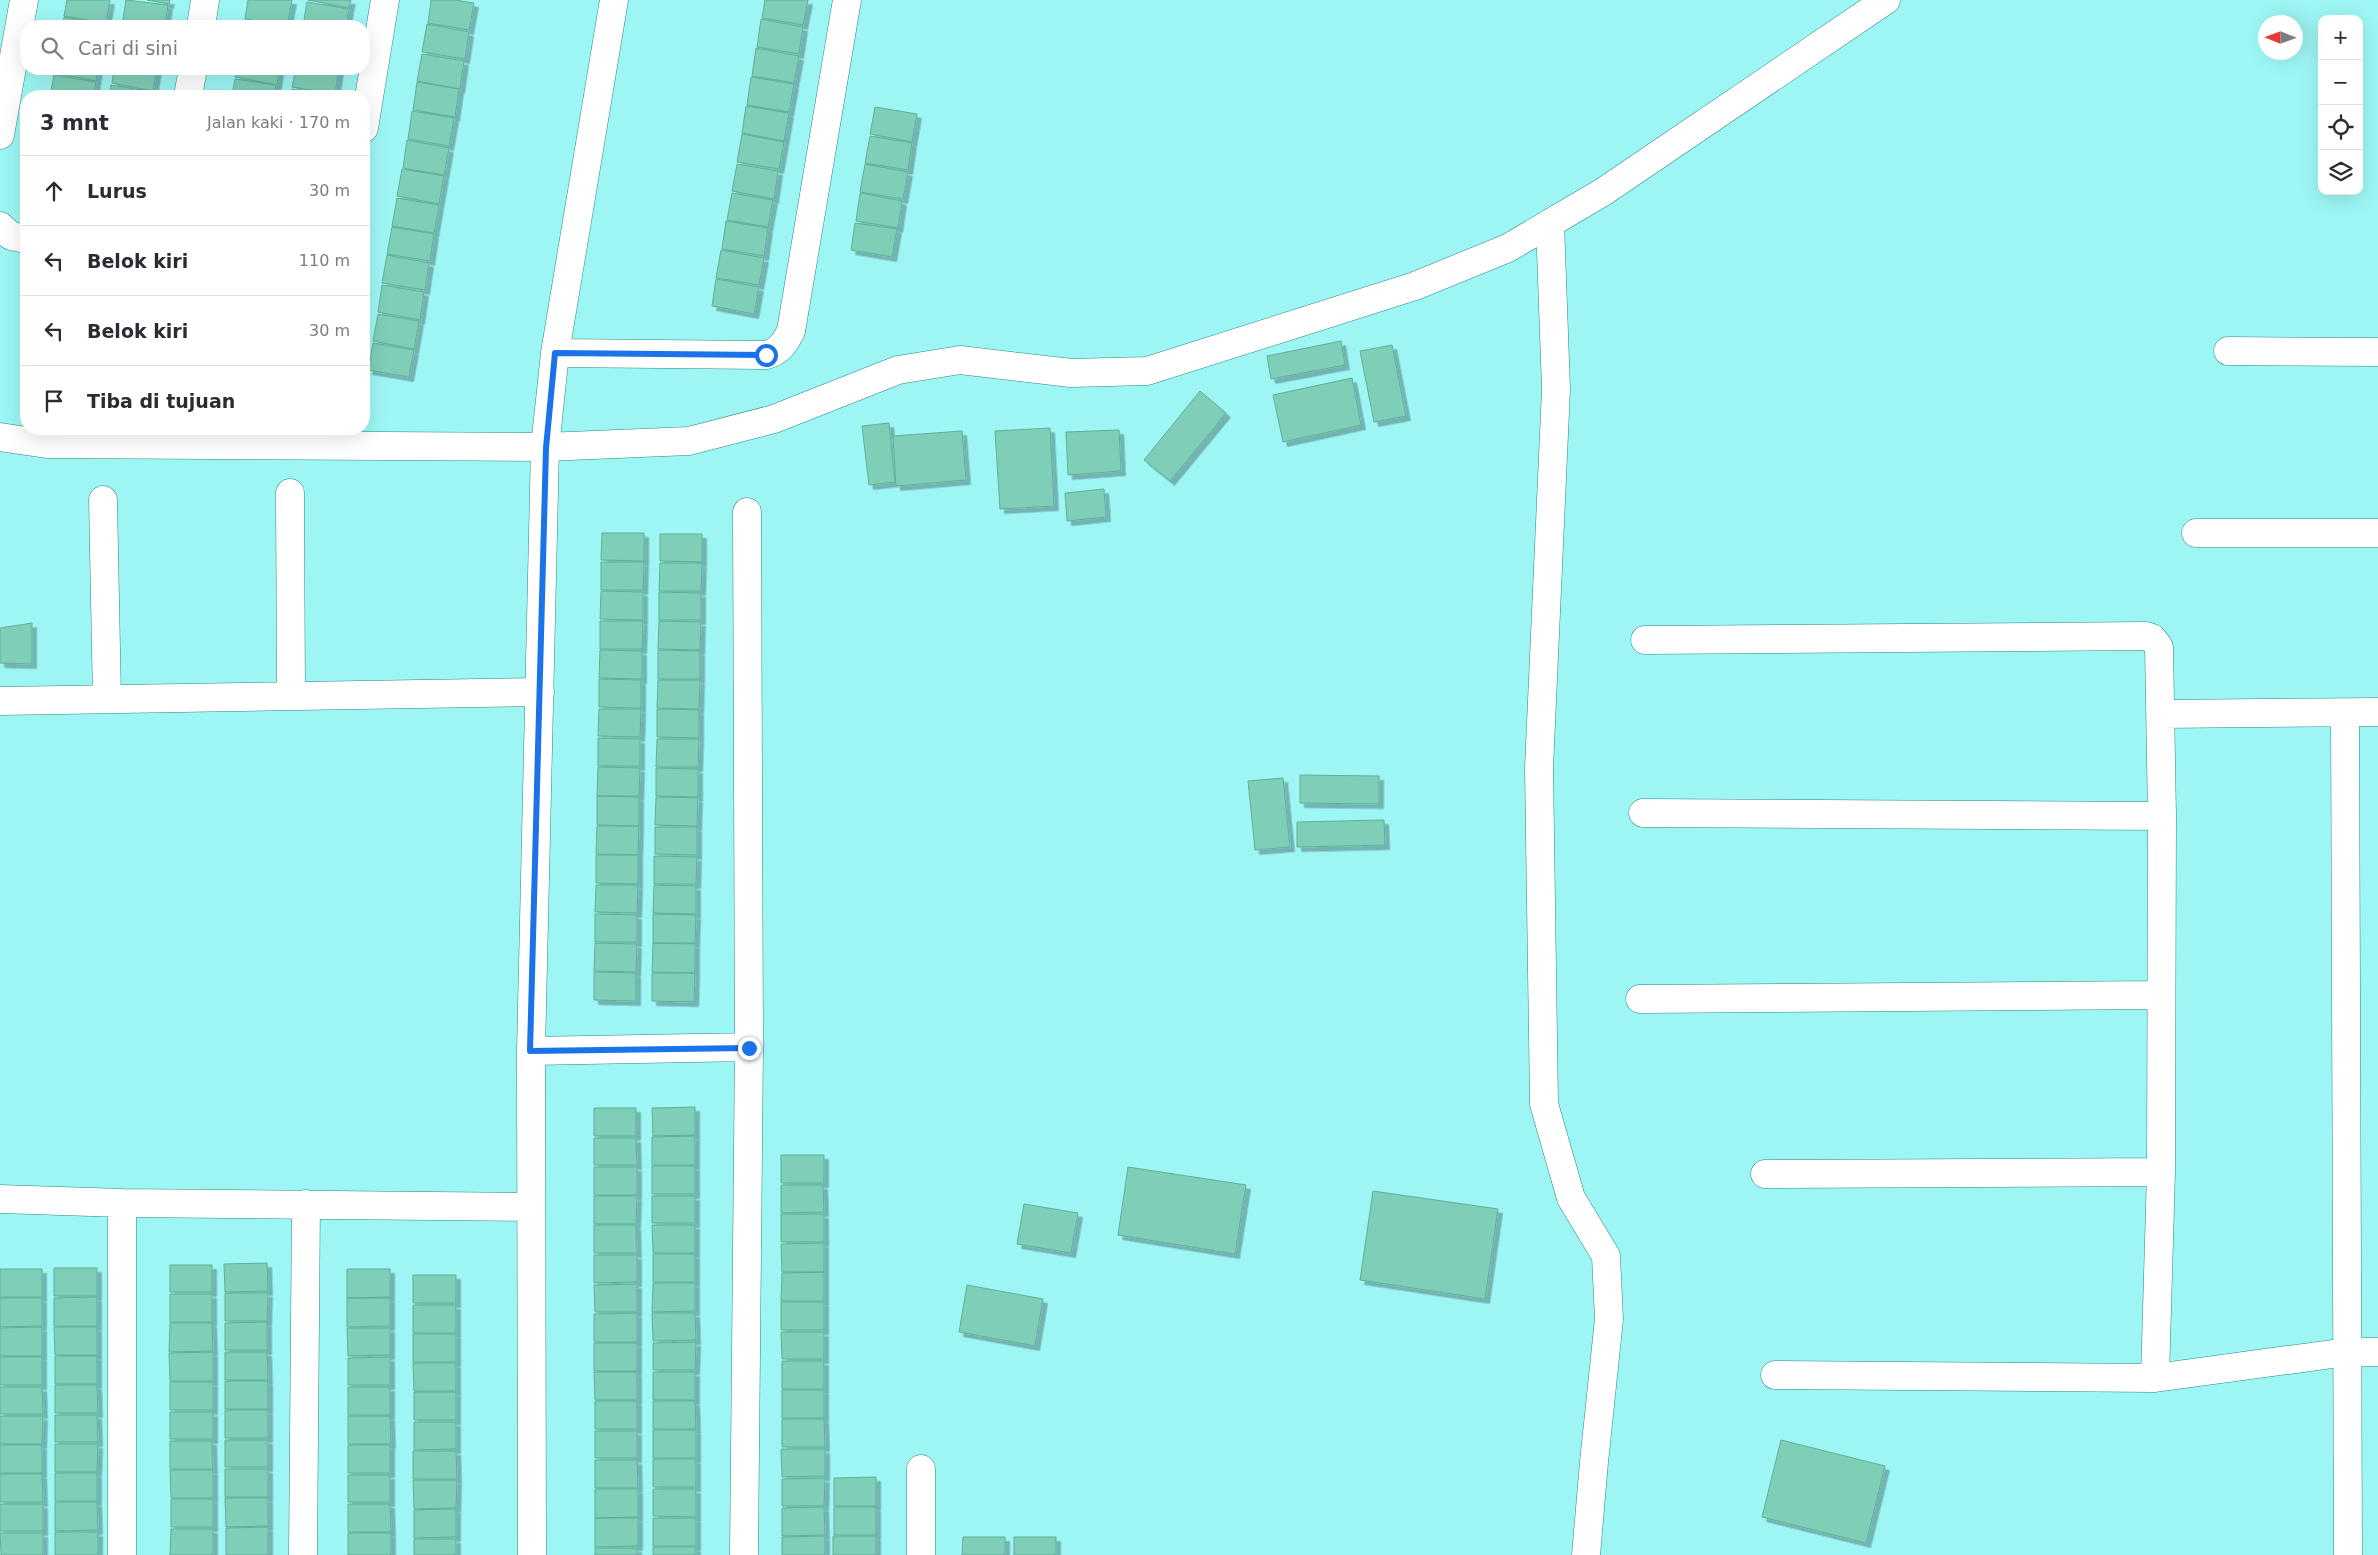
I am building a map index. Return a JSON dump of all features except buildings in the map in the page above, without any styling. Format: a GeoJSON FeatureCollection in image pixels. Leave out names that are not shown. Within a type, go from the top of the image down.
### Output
{"type":"FeatureCollection","features":[{"type":"Feature","properties":{"kind":"street"},"geometry":{"type":"LineString","coordinates":[[20,20],[24,0]]}},
{"type":"Feature","properties":{"kind":"street"},"geometry":{"type":"LineString","coordinates":[[202,20],[205,0]]}},
{"type":"Feature","properties":{"kind":"street"},"geometry":{"type":"LineString","coordinates":[[370,91],[385,0]]}},
{"type":"Feature","properties":{"kind":"street"},"geometry":{"type":"LineString","coordinates":[[532,1555],[529,1207],[530,1051],[546,448],[555,353],[614,0]]}},
{"type":"Feature","properties":{"kind":"street"},"geometry":{"type":"LineString","coordinates":[[555,353],[766,355],[779,349],[786,342],[791,331],[847,0]]}},
{"type":"Feature","properties":{"kind":"street"},"geometry":{"type":"LineString","coordinates":[[0,437],[47,444],[546,448],[689,441],[774,419],[898,370],[960,360],[1071,373],[1147,371],[1415,286],[1508,248],[1604,192],[1886,0]]}},
{"type":"Feature","properties":{"kind":"street"},"geometry":{"type":"LineString","coordinates":[[0,135],[20,22]]}},
{"type":"Feature","properties":{"kind":"street"},"geometry":{"type":"LineString","coordinates":[[189,90],[192,75]]}},
{"type":"Feature","properties":{"kind":"street"},"geometry":{"type":"LineString","coordinates":[[1550,223],[1556,389],[1539,768],[1544,1104],[1571,1198],[1606,1256],[1609,1319],[1586,1555]]}},
{"type":"Feature","properties":{"kind":"street"},"geometry":{"type":"LineString","coordinates":[[0,226],[11,236],[20,238]]}},
{"type":"Feature","properties":{"kind":"street"},"geometry":{"type":"LineString","coordinates":[[2228,351],[2378,352]]}},
{"type":"Feature","properties":{"kind":"street"},"geometry":{"type":"LineString","coordinates":[[290,494],[290,696]]}},
{"type":"Feature","properties":{"kind":"street"},"geometry":{"type":"LineString","coordinates":[[102,500],[107,699]]}},
{"type":"Feature","properties":{"kind":"street"},"geometry":{"type":"LineString","coordinates":[[744,1555],[749,1048],[747,512]]}},
{"type":"Feature","properties":{"kind":"street"},"geometry":{"type":"LineString","coordinates":[[2196,533],[2378,532]]}},
{"type":"Feature","properties":{"kind":"street"},"geometry":{"type":"LineString","coordinates":[[1645,640],[2146,636],[2152,638],[2159,647],[2162,816],[2161,1172],[2155,1378]]}},
{"type":"Feature","properties":{"kind":"street"},"geometry":{"type":"LineString","coordinates":[[0,701],[540,692]]}},
{"type":"Feature","properties":{"kind":"street"},"geometry":{"type":"LineString","coordinates":[[2161,714],[2378,712]]}},
{"type":"Feature","properties":{"kind":"street"},"geometry":{"type":"LineString","coordinates":[[2346,713],[2348,1555]]}},
{"type":"Feature","properties":{"kind":"street"},"geometry":{"type":"LineString","coordinates":[[1643,813],[2162,816]]}},
{"type":"Feature","properties":{"kind":"street"},"geometry":{"type":"LineString","coordinates":[[1640,999],[2160,995]]}},
{"type":"Feature","properties":{"kind":"street"},"geometry":{"type":"LineString","coordinates":[[530,1051],[749,1048]]}},
{"type":"Feature","properties":{"kind":"street"},"geometry":{"type":"LineString","coordinates":[[1765,1174],[2161,1172]]}},
{"type":"Feature","properties":{"kind":"street"},"geometry":{"type":"LineString","coordinates":[[0,1199],[122,1203],[529,1207]]}},
{"type":"Feature","properties":{"kind":"street"},"geometry":{"type":"LineString","coordinates":[[122,1203],[122,1555]]}},
{"type":"Feature","properties":{"kind":"street"},"geometry":{"type":"LineString","coordinates":[[303,1555],[306,1204]]}},
{"type":"Feature","properties":{"kind":"street"},"geometry":{"type":"LineString","coordinates":[[1775,1375],[2155,1378],[2347,1352],[2378,1352]]}},
{"type":"Feature","properties":{"kind":"street"},"geometry":{"type":"LineString","coordinates":[[921,1468],[921,1555]]}},
{"type":"Feature","properties":{"kind":"route"},"geometry":{"type":"LineString","coordinates":[[749,1048],[530,1051],[546,448],[555,353],[766,355]]}}]}
